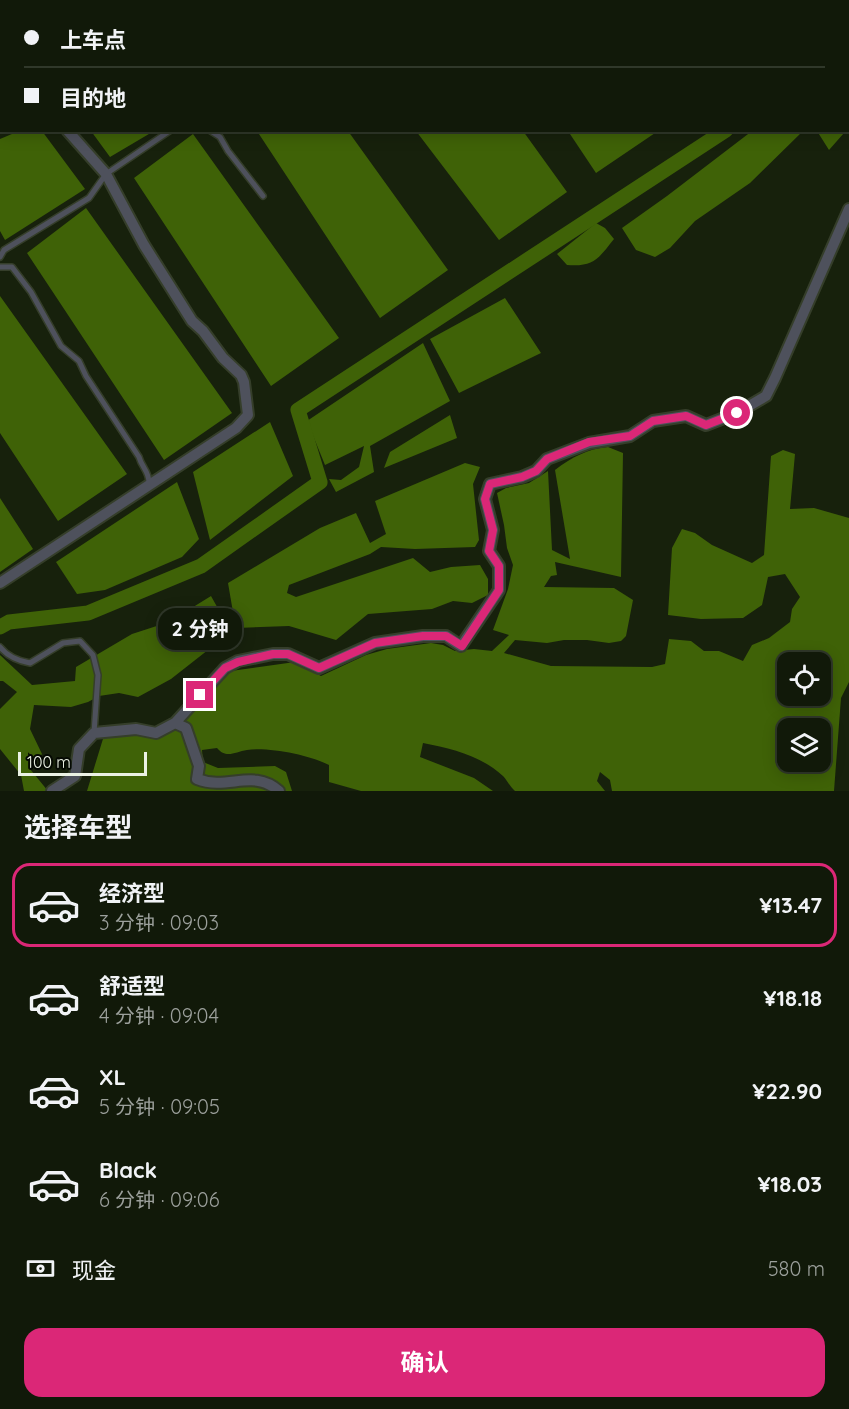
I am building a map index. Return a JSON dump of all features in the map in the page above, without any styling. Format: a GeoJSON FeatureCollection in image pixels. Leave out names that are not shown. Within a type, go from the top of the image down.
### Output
{"type":"FeatureCollection","features":[{"type":"Feature","properties":{"kind":"street"},"geometry":{"type":"LineString","coordinates":[[0,583],[236,428],[248,415],[241,375],[222,358],[203,331],[192,321],[144,245],[106,174],[69,132]]}},
{"type":"Feature","properties":{"kind":"street"},"geometry":{"type":"LineString","coordinates":[[52,791],[75,776],[79,749],[93,733],[136,729],[156,733],[175,723],[225,668],[238,662],[273,654],[288,654],[319,668],[375,643],[423,636],[446,636],[462,646],[499,590],[499,566],[489,551],[493,530],[485,499],[490,484],[522,477],[536,471],[547,459],[589,442],[630,436],[653,421],[686,416],[706,425],[737,413],[766,396],[849,209]]}},
{"type":"Feature","properties":{"kind":"street"},"geometry":{"type":"LineString","coordinates":[[175,723],[186,728],[199,766],[197,779],[207,786],[224,788],[254,782],[268,784],[279,791]]}},
{"type":"Feature","properties":{"kind":"lane"},"geometry":{"type":"LineString","coordinates":[[0,257],[3,250],[89,198],[106,174],[168,132]]}},
{"type":"Feature","properties":{"kind":"lane"},"geometry":{"type":"LineString","coordinates":[[212,132],[220,137],[263,196]]}},
{"type":"Feature","properties":{"kind":"lane"},"geometry":{"type":"LineString","coordinates":[[0,267],[12,267],[30,292],[62,346],[79,361],[86,376],[135,451],[141,465],[149,474],[149,485]]}},
{"type":"Feature","properties":{"kind":"lane"},"geometry":{"type":"LineString","coordinates":[[0,647],[6,654],[30,663],[63,643],[80,641],[93,655],[98,675],[93,733]]}},
{"type":"Feature","properties":{"kind":"shaded area"},"geometry":{"type":"Polygon","coordinates":[[[17,132],[43,132],[85,189],[5,240],[0,231],[0,139],[17,132]]]}},
{"type":"Feature","properties":{"kind":"shaded area"},"geometry":{"type":"Polygon","coordinates":[[[92,132],[152,132],[110,157],[92,132]]]}},
{"type":"Feature","properties":{"kind":"shaded area"},"geometry":{"type":"Polygon","coordinates":[[[258,132],[349,132],[448,270],[380,318],[258,132]]]}},
{"type":"Feature","properties":{"kind":"shaded area"},"geometry":{"type":"Polygon","coordinates":[[[417,132],[524,132],[567,192],[499,240],[417,132]]]}},
{"type":"Feature","properties":{"kind":"shaded area"},"geometry":{"type":"Polygon","coordinates":[[[569,132],[657,132],[596,173],[569,132]]]}},
{"type":"Feature","properties":{"kind":"shaded area"},"geometry":{"type":"Polygon","coordinates":[[[751,132],[802,132],[750,183],[695,221],[670,248],[655,257],[636,250],[622,228],[751,132]]]}},
{"type":"Feature","properties":{"kind":"shaded area"},"geometry":{"type":"Polygon","coordinates":[[[818,132],[844,132],[844,133],[829,150],[818,132]]]}},
{"type":"Feature","properties":{"kind":"shaded area"},"geometry":{"type":"Polygon","coordinates":[[[193,134],[339,338],[271,386],[134,178],[193,134]]]}},
{"type":"Feature","properties":{"kind":"shaded area"},"geometry":{"type":"Polygon","coordinates":[[[86,208],[232,413],[164,460],[27,253],[86,208]]]}},
{"type":"Feature","properties":{"kind":"shaded area"},"geometry":{"type":"Polygon","coordinates":[[[596,223],[605,228],[614,239],[604,252],[590,263],[567,265],[557,254],[596,223]]]}},
{"type":"Feature","properties":{"kind":"shaded area"},"geometry":{"type":"Polygon","coordinates":[[[0,296],[127,474],[58,521],[0,433],[0,296]]]}},
{"type":"Feature","properties":{"kind":"shaded area"},"geometry":{"type":"Polygon","coordinates":[[[505,298],[541,353],[459,393],[430,339],[505,298]]]}},
{"type":"Feature","properties":{"kind":"shaded area"},"geometry":{"type":"Polygon","coordinates":[[[423,343],[450,401],[370,446],[374,472],[336,492],[329,479],[341,480],[359,467],[364,446],[325,465],[307,421],[423,343]]]}},
{"type":"Feature","properties":{"kind":"shaded area"},"geometry":{"type":"Polygon","coordinates":[[[450,415],[457,438],[384,468],[390,452],[450,415]]]}},
{"type":"Feature","properties":{"kind":"shaded area"},"geometry":{"type":"Polygon","coordinates":[[[270,422],[293,476],[210,540],[193,472],[270,422]]]}},
{"type":"Feature","properties":{"kind":"shaded area"},"geometry":{"type":"Polygon","coordinates":[[[608,447],[623,453],[621,577],[555,562],[557,575],[551,576],[544,587],[614,588],[633,600],[626,636],[621,641],[609,643],[587,640],[547,643],[515,640],[504,653],[551,666],[652,667],[665,664],[669,639],[691,641],[704,651],[719,651],[743,661],[752,645],[769,638],[790,622],[792,609],[800,597],[785,574],[768,577],[762,605],[743,618],[701,619],[668,615],[672,548],[682,529],[695,533],[712,545],[752,563],[764,555],[771,456],[783,450],[795,454],[790,509],[814,508],[849,518],[849,682],[841,698],[834,791],[612,791],[610,780],[600,772],[597,781],[605,791],[515,791],[503,776],[485,763],[455,751],[423,743],[420,757],[474,778],[493,791],[361,791],[329,782],[329,765],[311,758],[256,749],[227,754],[217,748],[202,750],[203,762],[218,768],[275,766],[286,772],[292,791],[87,791],[106,729],[166,731],[191,715],[213,686],[231,671],[295,662],[321,676],[366,655],[387,649],[431,643],[443,645],[455,651],[474,649],[492,651],[509,635],[493,630],[508,589],[513,565],[507,548],[497,493],[506,488],[529,483],[548,471],[552,550],[570,559],[555,470],[580,454],[608,447]]]}},
{"type":"Feature","properties":{"kind":"shaded area"},"geometry":{"type":"Polygon","coordinates":[[[465,463],[480,467],[473,484],[479,540],[475,547],[415,549],[381,547],[370,554],[289,585],[287,593],[296,597],[413,558],[430,572],[451,567],[480,565],[488,579],[488,595],[472,603],[453,601],[432,609],[368,614],[336,640],[289,626],[236,628],[171,679],[138,697],[119,693],[99,696],[71,707],[34,705],[30,729],[42,754],[30,769],[48,791],[24,791],[21,775],[0,749],[0,709],[17,692],[0,681],[0,655],[32,685],[75,681],[76,667],[132,634],[169,622],[211,596],[225,621],[234,618],[228,583],[320,528],[356,513],[370,543],[386,534],[375,501],[465,463]]]}},
{"type":"Feature","properties":{"kind":"shaded area"},"geometry":{"type":"Polygon","coordinates":[[[177,482],[199,539],[182,557],[105,590],[77,594],[56,562],[177,482]]]}},
{"type":"Feature","properties":{"kind":"shaded area"},"geometry":{"type":"Polygon","coordinates":[[[0,498],[33,549],[0,572],[0,498]]]}},
{"type":"Feature","properties":{"kind":"waterway"},"geometry":{"type":"LineString","coordinates":[[0,627],[9,622],[88,613],[201,566],[320,482],[298,410],[723,132]]}},
{"type":"Feature","properties":{"kind":"route"},"geometry":{"type":"LineString","coordinates":[[200,695],[225,668],[238,662],[273,654],[288,654],[319,668],[375,643],[423,636],[446,636],[462,646],[499,590],[499,566],[489,551],[493,530],[485,499],[490,484],[522,477],[536,471],[547,459],[589,442],[630,436],[653,421],[686,416],[706,425],[737,413]]}}]}
